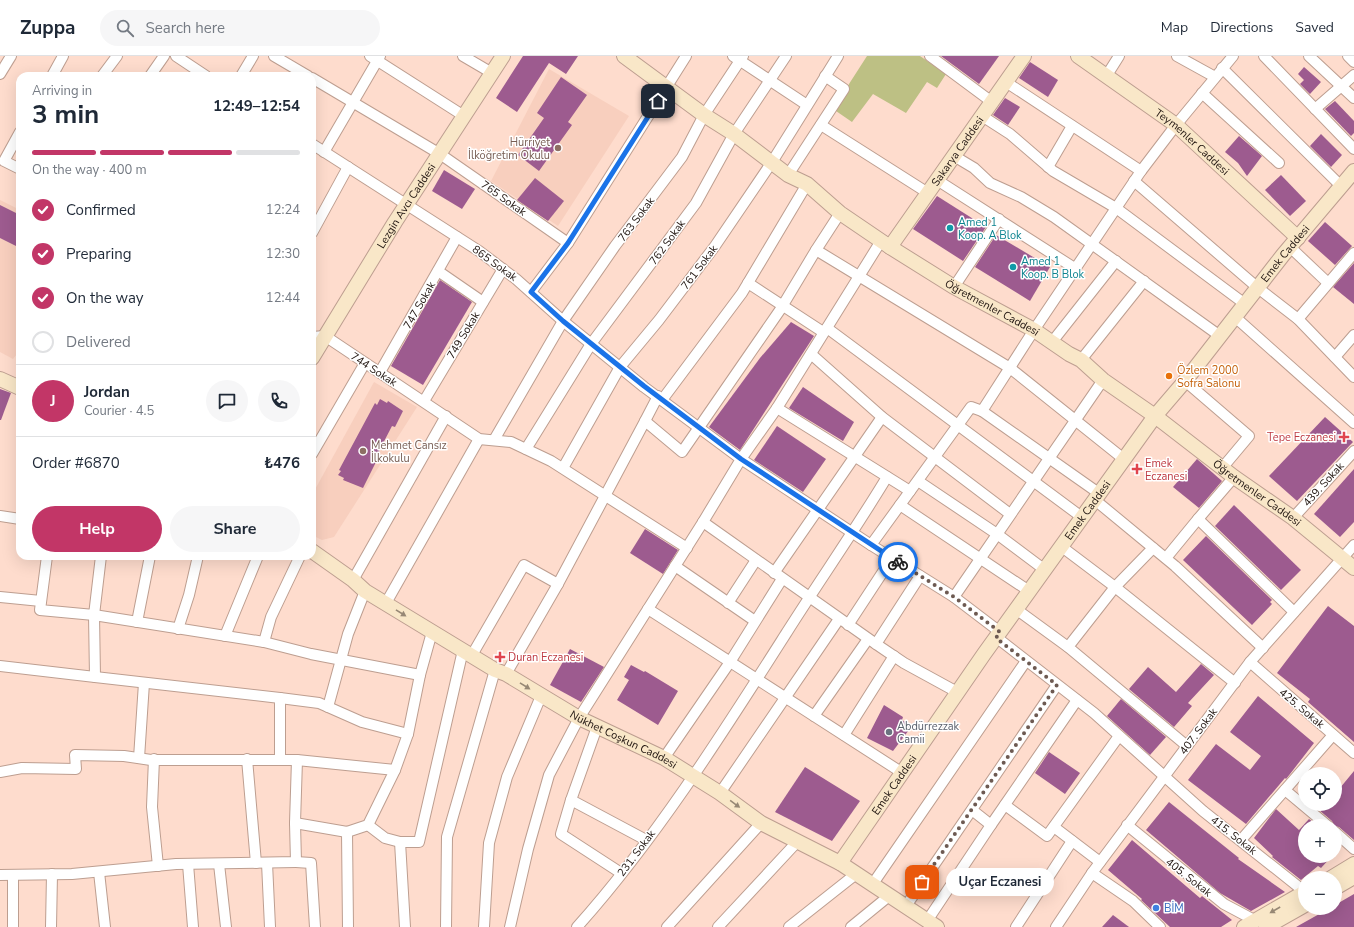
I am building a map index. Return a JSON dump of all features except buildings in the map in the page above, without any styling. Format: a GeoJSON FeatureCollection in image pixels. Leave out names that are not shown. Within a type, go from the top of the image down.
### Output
{"type":"FeatureCollection","features":[{"type":"Feature","properties":{"kind":"street"},"geometry":{"type":"LineString","coordinates":[[0,74],[11,56]]}},
{"type":"Feature","properties":{"kind":"street"},"geometry":{"type":"LineString","coordinates":[[54,72],[63,56]]}},
{"type":"Feature","properties":{"kind":"street"},"geometry":{"type":"LineString","coordinates":[[105,72],[117,56]]}},
{"type":"Feature","properties":{"kind":"street"},"geometry":{"type":"LineString","coordinates":[[153,72],[164,56]]}},
{"type":"Feature","properties":{"kind":"street"},"geometry":{"type":"LineString","coordinates":[[176,56],[196,72]]}},
{"type":"Feature","properties":{"kind":"street"},"geometry":{"type":"LineString","coordinates":[[243,72],[252,56]]}},
{"type":"Feature","properties":{"kind":"street"},"geometry":{"type":"LineString","coordinates":[[274,56],[301,72]]}},
{"type":"Feature","properties":{"kind":"street"},"geometry":{"type":"LineString","coordinates":[[463,56],[492,74]]}},
{"type":"Feature","properties":{"kind":"street","name":"Lezgin Avcı Caddesi"},"geometry":{"type":"LineString","coordinates":[[318,337],[407,205],[503,56]]}},
{"type":"Feature","properties":{"kind":"street","name":"Öğretmenler Caddesi"},"geometry":{"type":"LineString","coordinates":[[624,56],[704,115],[734,134],[788,175],[807,184],[840,213],[886,244],[954,287],[1034,330],[1069,354],[1081,360],[1103,380],[1155,416],[1184,440],[1223,467],[1234,477],[1293,518],[1344,558],[1354,568]]}},
{"type":"Feature","properties":{"kind":"street"},"geometry":{"type":"LineString","coordinates":[[531,292],[568,243],[686,56]]}},
{"type":"Feature","properties":{"kind":"street","name":"762 Sokak"},"geometry":{"type":"LineString","coordinates":[[526,449],[592,344],[696,203],[734,134],[786,56]]}},
{"type":"Feature","properties":{"kind":"street","name":"761 Sokak"},"geometry":{"type":"LineString","coordinates":[[563,468],[620,367],[659,320],[716,246],[772,162],[838,56]]}},
{"type":"Feature","properties":{"kind":"street"},"geometry":{"type":"LineString","coordinates":[[930,56],[992,102]]}},
{"type":"Feature","properties":{"kind":"street","name":"Sakarya Caddesi"},"geometry":{"type":"LineString","coordinates":[[886,244],[928,193],[1024,56]]}},
{"type":"Feature","properties":{"kind":"street","name":"Teymenler Caddesi"},"geometry":{"type":"LineString","coordinates":[[1078,56],[1176,125],[1294,242]]}},
{"type":"Feature","properties":{"kind":"street"},"geometry":{"type":"LineString","coordinates":[[1107,75],[1119,56]]}},
{"type":"Feature","properties":{"kind":"street"},"geometry":{"type":"LineString","coordinates":[[1177,56],[1215,77]]}},
{"type":"Feature","properties":{"kind":"street"},"geometry":{"type":"LineString","coordinates":[[982,411],[1034,330],[1134,181],[1176,125],[1233,56]]}},
{"type":"Feature","properties":{"kind":"street"},"geometry":{"type":"LineString","coordinates":[[1264,56],[1354,149]]}},
{"type":"Feature","properties":{"kind":"street"},"geometry":{"type":"LineString","coordinates":[[1309,56],[1354,98]]}},
{"type":"Feature","properties":{"kind":"street"},"geometry":{"type":"LineString","coordinates":[[1348,56],[1354,62]]}},
{"type":"Feature","properties":{"kind":"street"},"geometry":{"type":"LineString","coordinates":[[324,152],[354,103],[376,57],[464,116]]}},
{"type":"Feature","properties":{"kind":"street"},"geometry":{"type":"LineString","coordinates":[[739,58],[807,105]]}},
{"type":"Feature","properties":{"kind":"street","name":"763 Sokak"},"geometry":{"type":"LineString","coordinates":[[494,440],[563,321],[615,246],[682,158],[704,115],[739,58]]}},
{"type":"Feature","properties":{"kind":"street"},"geometry":{"type":"LineString","coordinates":[[1222,68],[1341,186]]}},
{"type":"Feature","properties":{"kind":"street"},"geometry":{"type":"LineString","coordinates":[[1315,109],[1354,75]]}},
{"type":"Feature","properties":{"kind":"street"},"geometry":{"type":"LineString","coordinates":[[788,175],[844,89],[825,76]]}},
{"type":"Feature","properties":{"kind":"street","name":"765 Sokak"},"geometry":{"type":"LineString","coordinates":[[316,80],[440,154],[568,243]]}},
{"type":"Feature","properties":{"kind":"street"},"geometry":{"type":"LineString","coordinates":[[1006,82],[1141,172]]}},
{"type":"Feature","properties":{"kind":"street"},"geometry":{"type":"LineString","coordinates":[[1202,93],[1278,162]]}},
{"type":"Feature","properties":{"kind":"street"},"geometry":{"type":"LineString","coordinates":[[982,116],[1010,134],[1048,167],[1116,208],[1245,304]]}},
{"type":"Feature","properties":{"kind":"street"},"geometry":{"type":"LineString","coordinates":[[821,125],[928,193]]}},
{"type":"Feature","properties":{"kind":"street"},"geometry":{"type":"LineString","coordinates":[[1048,167],[1072,126]]}},
{"type":"Feature","properties":{"kind":"street"},"geometry":{"type":"LineString","coordinates":[[16,139],[4,161],[16,167]]}},
{"type":"Feature","properties":{"kind":"street","name":"865 Sokak"},"geometry":{"type":"LineString","coordinates":[[316,147],[458,237],[503,269],[563,321],[620,367],[741,459],[871,545],[954,597]]}},
{"type":"Feature","properties":{"kind":"street"},"geometry":{"type":"LineString","coordinates":[[954,156],[974,168],[990,183],[1021,197],[1054,217],[1220,336]]}},
{"type":"Feature","properties":{"kind":"street"},"geometry":{"type":"LineString","coordinates":[[316,226],[348,168]]}},
{"type":"Feature","properties":{"kind":"street","name":"Emek Caddesi"},"geometry":{"type":"LineString","coordinates":[[840,863],[957,692],[1155,416],[1185,381],[1294,242],[1354,171]]}},
{"type":"Feature","properties":{"kind":"street"},"geometry":{"type":"LineString","coordinates":[[937,180],[1076,268]]}},
{"type":"Feature","properties":{"kind":"street"},"geometry":{"type":"LineString","coordinates":[[1134,181],[1258,288],[1298,319],[1354,377]]}},
{"type":"Feature","properties":{"kind":"street"},"geometry":{"type":"LineString","coordinates":[[446,927],[447,837],[501,672],[558,584],[604,495],[645,421],[660,398],[742,293],[807,184]]}},
{"type":"Feature","properties":{"kind":"street"},"geometry":{"type":"LineString","coordinates":[[645,421],[682,452],[698,426],[783,306],[840,213]]}},
{"type":"Feature","properties":{"kind":"street"},"geometry":{"type":"LineString","coordinates":[[954,287],[999,219]]}},
{"type":"Feature","properties":{"kind":"street","name":"747 Sokak"},"geometry":{"type":"LineString","coordinates":[[380,372],[458,237]]}},
{"type":"Feature","properties":{"kind":"street"},"geometry":{"type":"LineString","coordinates":[[1294,242],[1328,283]]}},
{"type":"Feature","properties":{"kind":"street"},"geometry":{"type":"LineString","coordinates":[[510,927],[528,849],[549,775],[579,718],[741,459],[777,408],[859,275],[886,244]]}},
{"type":"Feature","properties":{"kind":"street"},"geometry":{"type":"LineString","coordinates":[[816,250],[1010,368],[1124,460]]}},
{"type":"Feature","properties":{"kind":"street"},"geometry":{"type":"LineString","coordinates":[[1298,319],[1354,253]]}},
{"type":"Feature","properties":{"kind":"street"},"geometry":{"type":"LineString","coordinates":[[1052,342],[1116,261]]}},
{"type":"Feature","properties":{"kind":"street","name":"749 Sokak"},"geometry":{"type":"LineString","coordinates":[[424,401],[503,269]]}},
{"type":"Feature","properties":{"kind":"street"},"geometry":{"type":"LineString","coordinates":[[438,271],[483,302]]}},
{"type":"Feature","properties":{"kind":"street"},"geometry":{"type":"LineString","coordinates":[[1081,360],[1144,281]]}},
{"type":"Feature","properties":{"kind":"street"},"geometry":{"type":"LineString","coordinates":[[748,283],[783,306],[825,330],[958,424],[1083,518]]}},
{"type":"Feature","properties":{"kind":"street"},"geometry":{"type":"LineString","coordinates":[[1235,317],[1354,423]]}},
{"type":"Feature","properties":{"kind":"street"},"geometry":{"type":"LineString","coordinates":[[1335,357],[1354,335]]}},
{"type":"Feature","properties":{"kind":"street","name":"744 Sokak"},"geometry":{"type":"LineString","coordinates":[[318,337],[380,372],[479,439]]}},
{"type":"Feature","properties":{"kind":"street"},"geometry":{"type":"LineString","coordinates":[[811,354],[882,417],[1010,514]]}},
{"type":"Feature","properties":{"kind":"street"},"geometry":{"type":"LineString","coordinates":[[316,447],[365,363]]}},
{"type":"Feature","properties":{"kind":"street"},"geometry":{"type":"LineString","coordinates":[[0,379],[16,386]]}},
{"type":"Feature","properties":{"kind":"street"},"geometry":{"type":"LineString","coordinates":[[954,597],[1103,380]]}},
{"type":"Feature","properties":{"kind":"street"},"geometry":{"type":"LineString","coordinates":[[1185,381],[1249,436],[1223,467]]}},
{"type":"Feature","properties":{"kind":"street"},"geometry":{"type":"LineString","coordinates":[[871,545],[971,406],[982,411],[1049,457],[1098,497],[1263,648]]}},
{"type":"Feature","properties":{"kind":"street"},"geometry":{"type":"LineString","coordinates":[[777,408],[910,491]]}},
{"type":"Feature","properties":{"kind":"street"},"geometry":{"type":"LineString","coordinates":[[353,580],[446,416]]}},
{"type":"Feature","properties":{"kind":"street"},"geometry":{"type":"LineString","coordinates":[[664,758],[730,662],[755,621],[778,576],[817,509],[882,417]]}},
{"type":"Feature","properties":{"kind":"street"},"geometry":{"type":"LineString","coordinates":[[386,603],[479,439],[511,442],[563,468],[686,548]]}},
{"type":"Feature","properties":{"kind":"street","name":"439. Sokak"},"geometry":{"type":"LineString","coordinates":[[1293,518],[1354,451]]}},
{"type":"Feature","properties":{"kind":"street","name":"231. Sokak"},"geometry":{"type":"LineString","coordinates":[[577,927],[621,873],[692,777],[853,533],[887,477]]}},
{"type":"Feature","properties":{"kind":"street"},"geometry":{"type":"LineString","coordinates":[[1166,558],[1234,477]]}},
{"type":"Feature","properties":{"kind":"street"},"geometry":{"type":"LineString","coordinates":[[918,481],[997,534],[1045,570]]}},
{"type":"Feature","properties":{"kind":"street"},"geometry":{"type":"LineString","coordinates":[[900,505],[1029,591]]}},
{"type":"Feature","properties":{"kind":"street"},"geometry":{"type":"LineString","coordinates":[[0,516],[16,518]]}},
{"type":"Feature","properties":{"kind":"street"},"geometry":{"type":"LineString","coordinates":[[1198,519],[1294,612]]}},
{"type":"Feature","properties":{"kind":"street"},"geometry":{"type":"LineString","coordinates":[[703,522],[809,598],[894,656],[957,692]]}},
{"type":"Feature","properties":{"kind":"street","name":"407. Sokak"},"geometry":{"type":"LineString","coordinates":[[1056,927],[1100,862],[1250,662],[1354,545]]}},
{"type":"Feature","properties":{"kind":"street"},"geometry":{"type":"LineString","coordinates":[[1062,547],[1116,587],[1235,683]]}},
{"type":"Feature","properties":{"kind":"street"},"geometry":{"type":"LineString","coordinates":[[1068,647],[1116,587],[1153,548]]}},
{"type":"Feature","properties":{"kind":"street","name":"Nükhet Coşkun Caddesi"},"geometry":{"type":"LineString","coordinates":[[316,554],[353,580],[365,591],[432,632],[579,718],[664,758],[692,777],[720,793],[761,822],[820,854],[840,863],[932,924]]}},
{"type":"Feature","properties":{"kind":"street"},"geometry":{"type":"LineString","coordinates":[[848,625],[892,558]]}},
{"type":"Feature","properties":{"kind":"street"},"geometry":{"type":"LineString","coordinates":[[46,560],[40,610],[94,615],[264,642],[342,660],[420,675]]}},
{"type":"Feature","properties":{"kind":"street"},"geometry":{"type":"LineString","coordinates":[[95,677],[94,615],[101,560]]}},
{"type":"Feature","properties":{"kind":"street"},"geometry":{"type":"LineString","coordinates":[[137,622],[149,560]]}},
{"type":"Feature","properties":{"kind":"street"},"geometry":{"type":"LineString","coordinates":[[178,629],[189,595],[197,560]]}},
{"type":"Feature","properties":{"kind":"street"},"geometry":{"type":"LineString","coordinates":[[225,636],[256,560]]}},
{"type":"Feature","properties":{"kind":"street"},"geometry":{"type":"LineString","coordinates":[[264,642],[271,618],[298,560]]}},
{"type":"Feature","properties":{"kind":"street"},"geometry":{"type":"LineString","coordinates":[[728,603],[756,560]]}},
{"type":"Feature","properties":{"kind":"street"},"geometry":{"type":"LineString","coordinates":[[368,825],[385,838],[400,842],[419,842],[468,652],[524,565],[558,584]]}},
{"type":"Feature","properties":{"kind":"street"},"geometry":{"type":"LineString","coordinates":[[675,566],[755,621]]}},
{"type":"Feature","properties":{"kind":"street"},"geometry":{"type":"LineString","coordinates":[[814,716],[920,576]]}},
{"type":"Feature","properties":{"kind":"street"},"geometry":{"type":"LineString","coordinates":[[328,708],[348,634],[365,591]]}},
{"type":"Feature","properties":{"kind":"street"},"geometry":{"type":"LineString","coordinates":[[0,597],[41,601]]}},
{"type":"Feature","properties":{"kind":"street","name":"415. Sokak"},"geometry":{"type":"LineString","coordinates":[[954,597],[1026,661],[1077,700],[1119,736],[1203,811],[1298,886]]}},
{"type":"Feature","properties":{"kind":"street"},"geometry":{"type":"LineString","coordinates":[[648,609],[901,772]]}},
{"type":"Feature","properties":{"kind":"street"},"geometry":{"type":"LineString","coordinates":[[1016,609],[1068,647],[1187,746]]}},
{"type":"Feature","properties":{"kind":"street"},"geometry":{"type":"LineString","coordinates":[[720,793],[839,619]]}},
{"type":"Feature","properties":{"kind":"street"},"geometry":{"type":"LineString","coordinates":[[295,823],[347,832],[368,825],[395,770],[408,734],[420,675],[432,632]]}},
{"type":"Feature","properties":{"kind":"street"},"geometry":{"type":"LineString","coordinates":[[844,735],[894,656]]}},
{"type":"Feature","properties":{"kind":"street"},"geometry":{"type":"LineString","coordinates":[[872,885],[1026,661]]}},
{"type":"Feature","properties":{"kind":"street","name":"425. Sokak"},"geometry":{"type":"LineString","coordinates":[[1250,662],[1354,753]]}},
{"type":"Feature","properties":{"kind":"street"},"geometry":{"type":"LineString","coordinates":[[0,666],[280,698],[319,704],[362,722],[408,734]]}},
{"type":"Feature","properties":{"kind":"street"},"geometry":{"type":"LineString","coordinates":[[139,758],[144,683]]}},
{"type":"Feature","properties":{"kind":"street"},"geometry":{"type":"LineString","coordinates":[[906,906],[1057,685]]}},
{"type":"Feature","properties":{"kind":"street"},"geometry":{"type":"LineString","coordinates":[[484,927],[489,843],[507,777],[541,696]]}},
{"type":"Feature","properties":{"kind":"street"},"geometry":{"type":"LineString","coordinates":[[280,698],[280,759]]}},
{"type":"Feature","properties":{"kind":"street"},"geometry":{"type":"LineString","coordinates":[[932,924],[991,825],[1077,700]]}},
{"type":"Feature","properties":{"kind":"street"},"geometry":{"type":"LineString","coordinates":[[597,727],[571,800],[561,834],[621,873]]}},
{"type":"Feature","properties":{"kind":"street"},"geometry":{"type":"LineString","coordinates":[[1241,840],[1333,735]]}},
{"type":"Feature","properties":{"kind":"street"},"geometry":{"type":"LineString","coordinates":[[1005,805],[1047,836],[1119,736]]}},
{"type":"Feature","properties":{"kind":"street"},"geometry":{"type":"LineString","coordinates":[[0,772],[22,768],[76,769],[75,755],[154,759],[280,759],[395,770]]}},
{"type":"Feature","properties":{"kind":"street"},"geometry":{"type":"LineString","coordinates":[[154,759],[152,808],[158,866]]}},
{"type":"Feature","properties":{"kind":"street"},"geometry":{"type":"LineString","coordinates":[[247,759],[256,863]]}},
{"type":"Feature","properties":{"kind":"street"},"geometry":{"type":"LineString","coordinates":[[296,862],[295,823],[297,760]]}},
{"type":"Feature","properties":{"kind":"street"},"geometry":{"type":"LineString","coordinates":[[1285,790],[1320,819]]}},
{"type":"Feature","properties":{"kind":"street"},"geometry":{"type":"LineString","coordinates":[[571,800],[646,840]]}},
{"type":"Feature","properties":{"kind":"street"},"geometry":{"type":"LineString","coordinates":[[972,810],[991,825]]}},
{"type":"Feature","properties":{"kind":"street"},"geometry":{"type":"LineString","coordinates":[[667,927],[761,822]]}},
{"type":"Feature","properties":{"kind":"street","name":"405. Sokak"},"geometry":{"type":"LineString","coordinates":[[1127,826],[1224,904],[1255,925]]}},
{"type":"Feature","properties":{"kind":"street"},"geometry":{"type":"LineString","coordinates":[[1054,827],[1100,862]]}},
{"type":"Feature","properties":{"kind":"street"},"geometry":{"type":"LineString","coordinates":[[347,832],[348,927]]}},
{"type":"Feature","properties":{"kind":"street"},"geometry":{"type":"LineString","coordinates":[[1342,838],[1354,849]]}},
{"type":"Feature","properties":{"kind":"street"},"geometry":{"type":"LineString","coordinates":[[1016,927],[1072,840]]}},
{"type":"Feature","properties":{"kind":"street"},"geometry":{"type":"LineString","coordinates":[[400,842],[404,927]]}},
{"type":"Feature","properties":{"kind":"street"},"geometry":{"type":"LineString","coordinates":[[718,927],[797,842]]}},
{"type":"Feature","properties":{"kind":"street"},"geometry":{"type":"LineString","coordinates":[[267,863],[270,927]]}},
{"type":"Feature","properties":{"kind":"street"},"geometry":{"type":"LineString","coordinates":[[0,875],[99,872],[188,864],[312,863],[315,927]]}},
{"type":"Feature","properties":{"kind":"street"},"geometry":{"type":"LineString","coordinates":[[188,864],[193,927]]}},
{"type":"Feature","properties":{"kind":"street"},"geometry":{"type":"LineString","coordinates":[[219,864],[226,927]]}},
{"type":"Feature","properties":{"kind":"street"},"geometry":{"type":"LineString","coordinates":[[1342,871],[1354,864]]}},
{"type":"Feature","properties":{"kind":"street"},"geometry":{"type":"LineString","coordinates":[[99,872],[105,927]]}},
{"type":"Feature","properties":{"kind":"street"},"geometry":{"type":"LineString","coordinates":[[1092,873],[1133,901],[1160,927]]}},
{"type":"Feature","properties":{"kind":"street"},"geometry":{"type":"LineString","coordinates":[[51,927],[52,874]]}},
{"type":"Feature","properties":{"kind":"street"},"geometry":{"type":"LineString","coordinates":[[789,927],[856,874]]}},
{"type":"Feature","properties":{"kind":"street"},"geometry":{"type":"LineString","coordinates":[[13,875],[13,927]]}},
{"type":"Feature","properties":{"kind":"street"},"geometry":{"type":"LineString","coordinates":[[1342,884],[1354,877]]}},
{"type":"Feature","properties":{"kind":"street"},"geometry":{"type":"LineString","coordinates":[[851,927],[889,896]]}},
{"type":"Feature","properties":{"kind":"street"},"geometry":{"type":"LineString","coordinates":[[1255,925],[1298,897]]}},
{"type":"Feature","properties":{"kind":"street"},"geometry":{"type":"LineString","coordinates":[[1255,925],[1298,908]]}},
{"type":"Feature","properties":{"kind":"shaded area","name":"Hürriyet İlköğretim Okulu"},"geometry":{"type":"Polygon","coordinates":[[[549,69],[629,116],[558,226],[491,181],[549,69]]]}},
{"type":"Feature","properties":{"kind":"shaded area"},"geometry":{"type":"Polygon","coordinates":[[[0,200],[16,208],[16,355],[13,359],[0,352],[0,200]]]}},
{"type":"Feature","properties":{"kind":"shaded area","name":"Mehmet Cansız İlkokulu"},"geometry":{"type":"Polygon","coordinates":[[[374,382],[417,407],[334,537],[322,540],[316,537],[316,488],[374,382]]]}},
{"type":"Feature","properties":{"kind":"green space"},"geometry":{"type":"Polygon","coordinates":[[[867,56],[920,56],[946,74],[937,88],[927,82],[906,113],[873,94],[852,122],[836,111],[849,84],[867,56]]]}},
{"type":"Feature","properties":{"kind":"way so far"},"geometry":{"type":"LineString","coordinates":[[898,562],[954,597],[1000,632],[996,638],[1057,685],[922,882]]}},
{"type":"Feature","properties":{"kind":"place","name":"Hürriyet İlköğretim Okulu"},"geometry":{"type":"Point","coordinates":[558,148]}},
{"type":"Feature","properties":{"kind":"place","name":"Amed 1 Koop. A Blok"},"geometry":{"type":"Point","coordinates":[950,228]}},
{"type":"Feature","properties":{"kind":"place","name":"Amed 1 Koop. B Blok"},"geometry":{"type":"Point","coordinates":[1013,267]}},
{"type":"Feature","properties":{"kind":"place","name":"Özlem 2000 Sofra Salonu"},"geometry":{"type":"Point","coordinates":[1169,376]}},
{"type":"Feature","properties":{"kind":"place","name":"Tepe Eczanesi"},"geometry":{"type":"Point","coordinates":[1344,437]}},
{"type":"Feature","properties":{"kind":"place","name":"Mehmet Cansız İlkokulu"},"geometry":{"type":"Point","coordinates":[363,451]}},
{"type":"Feature","properties":{"kind":"place","name":"Emek Eczanesi"},"geometry":{"type":"Point","coordinates":[1137,469]}},
{"type":"Feature","properties":{"kind":"place","name":"Duran Eczanesi"},"geometry":{"type":"Point","coordinates":[500,657]}},
{"type":"Feature","properties":{"kind":"place","name":"Abdürrezzak Camii"},"geometry":{"type":"Point","coordinates":[889,732]}},
{"type":"Feature","properties":{"kind":"place","name":"Uçar Eczanesi"},"geometry":{"type":"Point","coordinates":[922,882]}},
{"type":"Feature","properties":{"kind":"place","name":"BİM"},"geometry":{"type":"Point","coordinates":[1156,908]}},
{"type":"Feature","properties":{"kind":"route"},"geometry":{"type":"LineString","coordinates":[[658,101],[568,243],[531,292],[563,321],[644,386],[741,459],[898,562]]}}]}
